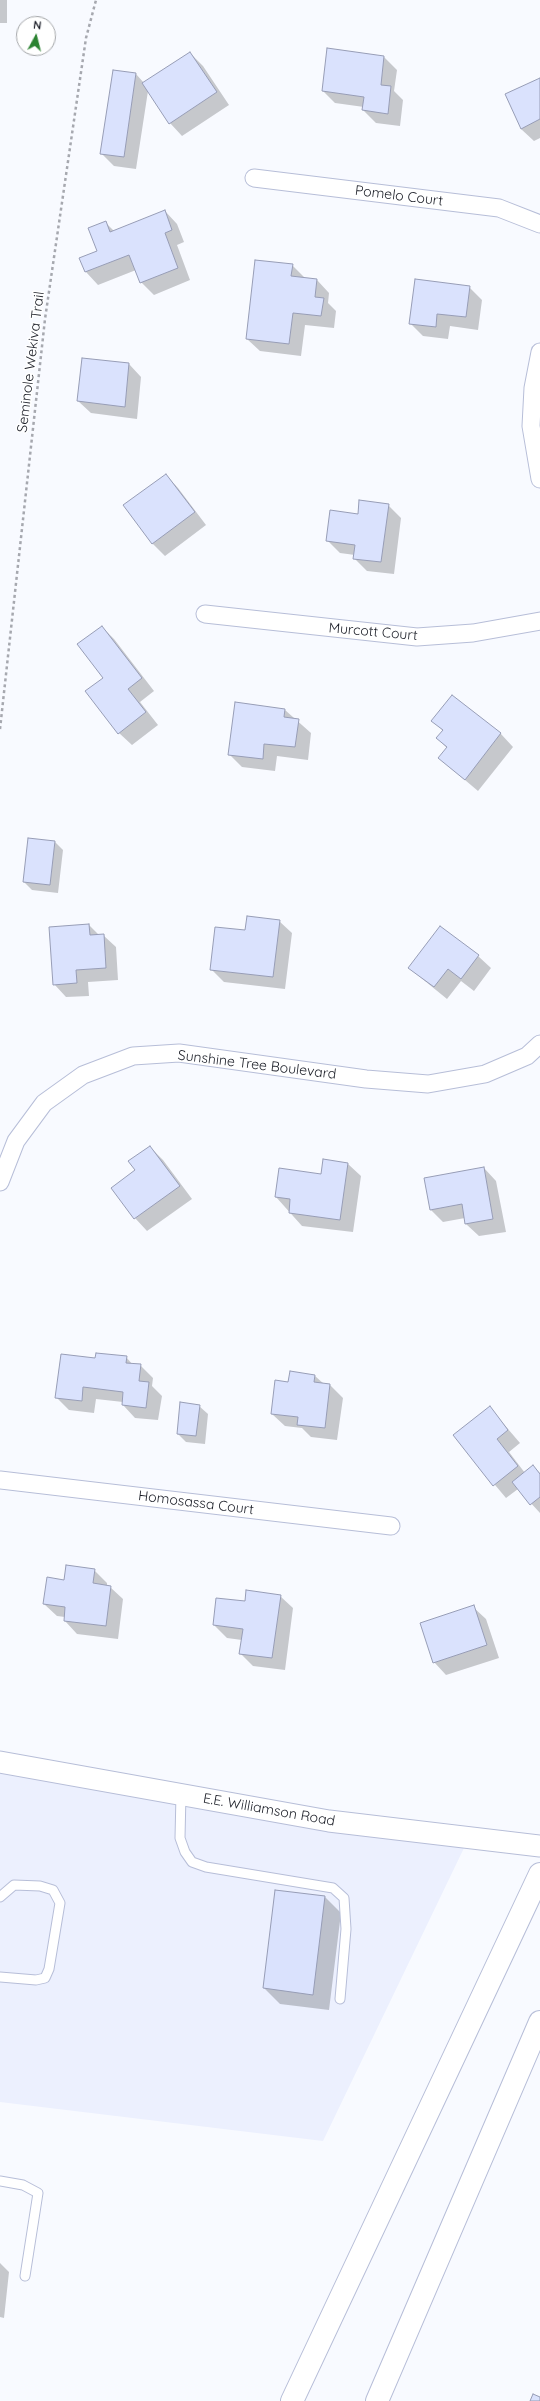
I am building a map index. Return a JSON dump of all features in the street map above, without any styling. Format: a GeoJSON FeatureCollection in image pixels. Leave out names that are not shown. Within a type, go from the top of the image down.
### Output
{"type":"FeatureCollection","features":[{"type":"Feature","properties":{"kind":"highway"},"geometry":{"type":"LineString","coordinates":[[292,2401],[540,1874]]}},
{"type":"Feature","properties":{"kind":"highway"},"geometry":{"type":"LineString","coordinates":[[377,2401],[540,2022]]}},
{"type":"Feature","properties":{"kind":"street","name":"Pomelo Court"},"geometry":{"type":"LineString","coordinates":[[254,178],[499,208],[540,224]]}},
{"type":"Feature","properties":{"kind":"street"},"geometry":{"type":"LineString","coordinates":[[540,352],[533,388],[531,426],[540,479]]}},
{"type":"Feature","properties":{"kind":"street","name":"Murcott Court"},"geometry":{"type":"LineString","coordinates":[[205,614],[416,637],[473,633],[540,621]]}},
{"type":"Feature","properties":{"kind":"street","name":"Sunshine Tree Boulevard"},"geometry":{"type":"LineString","coordinates":[[0,1182],[16,1141],[44,1103],[83,1075],[133,1056],[179,1053],[366,1079],[428,1084],[484,1074],[526,1056],[540,1044]]}},
{"type":"Feature","properties":{"kind":"street","name":"Homosassa Court"},"geometry":{"type":"LineString","coordinates":[[0,1480],[391,1526]]}},
{"type":"Feature","properties":{"kind":"street","name":"E.E. Williamson Road"},"geometry":{"type":"LineString","coordinates":[[0,1762],[329,1821],[540,1846]]}},
{"type":"Feature","properties":{"kind":"lane"},"geometry":{"type":"LineString","coordinates":[[180,1794],[180,1838],[185,1852],[192,1862],[206,1867],[333,1888],[344,1898],[346,1929],[340,2000]]}},
{"type":"Feature","properties":{"kind":"lane"},"geometry":{"type":"LineString","coordinates":[[0,1897],[14,1885],[40,1886],[53,1890],[60,1903],[50,1969],[45,1978],[36,1980],[0,1977]]}},
{"type":"Feature","properties":{"kind":"lane"},"geometry":{"type":"LineString","coordinates":[[0,2181],[23,2185],[38,2193],[25,2276]]}},
{"type":"Feature","properties":{"kind":"path","name":"Seminole Wekiva Trail"},"geometry":{"type":"LineString","coordinates":[[0,729],[45,319],[86,38],[96,0]]}},
{"type":"Feature","properties":{"kind":"shaded area"},"geometry":{"type":"Polygon","coordinates":[[[0,1773],[328,1831],[464,1848],[323,2141],[0,2102],[0,1773]]]}},
{"type":"Feature","properties":{"kind":"building"},"geometry":{"type":"Polygon","coordinates":[[[327,48],[384,56],[381,85],[391,86],[388,114],[362,110],[364,97],[322,91],[327,48]]]}},
{"type":"Feature","properties":{"kind":"building"},"geometry":{"type":"Polygon","coordinates":[[[190,52],[217,92],[169,124],[142,83],[190,52]]]}},
{"type":"Feature","properties":{"kind":"building"},"geometry":{"type":"Polygon","coordinates":[[[113,70],[136,73],[124,157],[100,154],[113,70]]]}},
{"type":"Feature","properties":{"kind":"building"},"geometry":{"type":"Polygon","coordinates":[[[540,78],[540,119],[521,129],[505,94],[540,78]]]}},
{"type":"Feature","properties":{"kind":"building"},"geometry":{"type":"Polygon","coordinates":[[[165,210],[172,230],[165,233],[178,268],[140,283],[129,255],[85,272],[79,258],[97,251],[88,228],[106,221],[110,232],[165,210]]]}},
{"type":"Feature","properties":{"kind":"building"},"geometry":{"type":"Polygon","coordinates":[[[255,260],[293,264],[291,276],[317,279],[315,297],[324,298],[321,316],[293,313],[289,344],[246,339],[255,260]]]}},
{"type":"Feature","properties":{"kind":"building"},"geometry":{"type":"Polygon","coordinates":[[[415,279],[470,286],[466,317],[437,314],[436,327],[409,324],[415,279]]]}},
{"type":"Feature","properties":{"kind":"building"},"geometry":{"type":"Polygon","coordinates":[[[82,358],[129,363],[125,407],[77,401],[82,358]]]}},
{"type":"Feature","properties":{"kind":"building"},"geometry":{"type":"Polygon","coordinates":[[[166,474],[195,512],[152,544],[123,505],[166,474]]]}},
{"type":"Feature","properties":{"kind":"building"},"geometry":{"type":"Polygon","coordinates":[[[359,500],[389,504],[381,562],[353,559],[355,545],[326,541],[330,510],[358,514],[359,500]]]}},
{"type":"Feature","properties":{"kind":"building"},"geometry":{"type":"Polygon","coordinates":[[[102,626],[142,678],[128,689],[146,712],[118,734],[85,691],[103,678],[77,644],[102,626]]]}},
{"type":"Feature","properties":{"kind":"building"},"geometry":{"type":"Polygon","coordinates":[[[452,695],[501,733],[465,780],[438,758],[447,747],[436,738],[443,730],[431,721],[452,695]]]}},
{"type":"Feature","properties":{"kind":"building"},"geometry":{"type":"Polygon","coordinates":[[[235,702],[285,709],[284,717],[299,719],[295,747],[264,744],[263,759],[228,755],[235,702]]]}},
{"type":"Feature","properties":{"kind":"building"},"geometry":{"type":"Polygon","coordinates":[[[28,838],[55,841],[50,885],[23,882],[28,838]]]}},
{"type":"Feature","properties":{"kind":"building"},"geometry":{"type":"Polygon","coordinates":[[[247,916],[280,920],[273,977],[210,970],[215,927],[245,930],[247,916]]]}},
{"type":"Feature","properties":{"kind":"building"},"geometry":{"type":"Polygon","coordinates":[[[89,924],[90,935],[104,934],[106,968],[76,970],[77,983],[53,985],[49,927],[89,924]]]}},
{"type":"Feature","properties":{"kind":"building"},"geometry":{"type":"Polygon","coordinates":[[[440,926],[479,955],[461,979],[448,969],[434,987],[408,968],[440,926]]]}},
{"type":"Feature","properties":{"kind":"building"},"geometry":{"type":"Polygon","coordinates":[[[150,1146],[180,1186],[134,1219],[111,1188],[135,1170],[128,1161],[150,1146]]]}},
{"type":"Feature","properties":{"kind":"building"},"geometry":{"type":"Polygon","coordinates":[[[323,1159],[348,1163],[340,1220],[289,1213],[290,1199],[275,1197],[279,1168],[321,1174],[323,1159]]]}},
{"type":"Feature","properties":{"kind":"building"},"geometry":{"type":"Polygon","coordinates":[[[484,1167],[493,1219],[465,1224],[462,1204],[430,1210],[424,1178],[484,1167]]]}},
{"type":"Feature","properties":{"kind":"building"},"geometry":{"type":"Polygon","coordinates":[[[96,1353],[127,1356],[126,1363],[141,1364],[139,1381],[149,1382],[146,1408],[122,1405],[123,1392],[83,1387],[82,1401],[55,1398],[61,1354],[95,1358],[96,1353]]]}},
{"type":"Feature","properties":{"kind":"building"},"geometry":{"type":"Polygon","coordinates":[[[290,1371],[315,1375],[314,1382],[330,1384],[325,1428],[297,1425],[298,1417],[271,1414],[275,1380],[288,1382],[290,1371]]]}},
{"type":"Feature","properties":{"kind":"building"},"geometry":{"type":"Polygon","coordinates":[[[180,1402],[200,1405],[196,1436],[177,1434],[180,1402]]]}},
{"type":"Feature","properties":{"kind":"building"},"geometry":{"type":"Polygon","coordinates":[[[490,1406],[508,1430],[497,1439],[518,1466],[493,1486],[453,1435],[490,1406]]]}},
{"type":"Feature","properties":{"kind":"building"},"geometry":{"type":"Polygon","coordinates":[[[533,1465],[540,1474],[540,1497],[530,1505],[512,1482],[533,1465]]]}},
{"type":"Feature","properties":{"kind":"building"},"geometry":{"type":"Polygon","coordinates":[[[66,1565],[95,1569],[93,1583],[111,1586],[106,1626],[64,1621],[65,1607],[43,1604],[47,1577],[64,1580],[66,1565]]]}},
{"type":"Feature","properties":{"kind":"building"},"geometry":{"type":"Polygon","coordinates":[[[246,1590],[281,1595],[272,1658],[239,1654],[243,1629],[213,1625],[216,1598],[245,1601],[246,1590]]]}},
{"type":"Feature","properties":{"kind":"building"},"geometry":{"type":"Polygon","coordinates":[[[474,1605],[487,1645],[433,1663],[420,1623],[474,1605]]]}},
{"type":"Feature","properties":{"kind":"building"},"geometry":{"type":"Polygon","coordinates":[[[275,1890],[325,1896],[313,1995],[263,1988],[275,1890]]]}},
{"type":"Feature","properties":{"kind":"building"},"geometry":{"type":"Polygon","coordinates":[[[533,2394],[540,2397],[540,2401],[530,2401],[533,2394]]]}}]}
